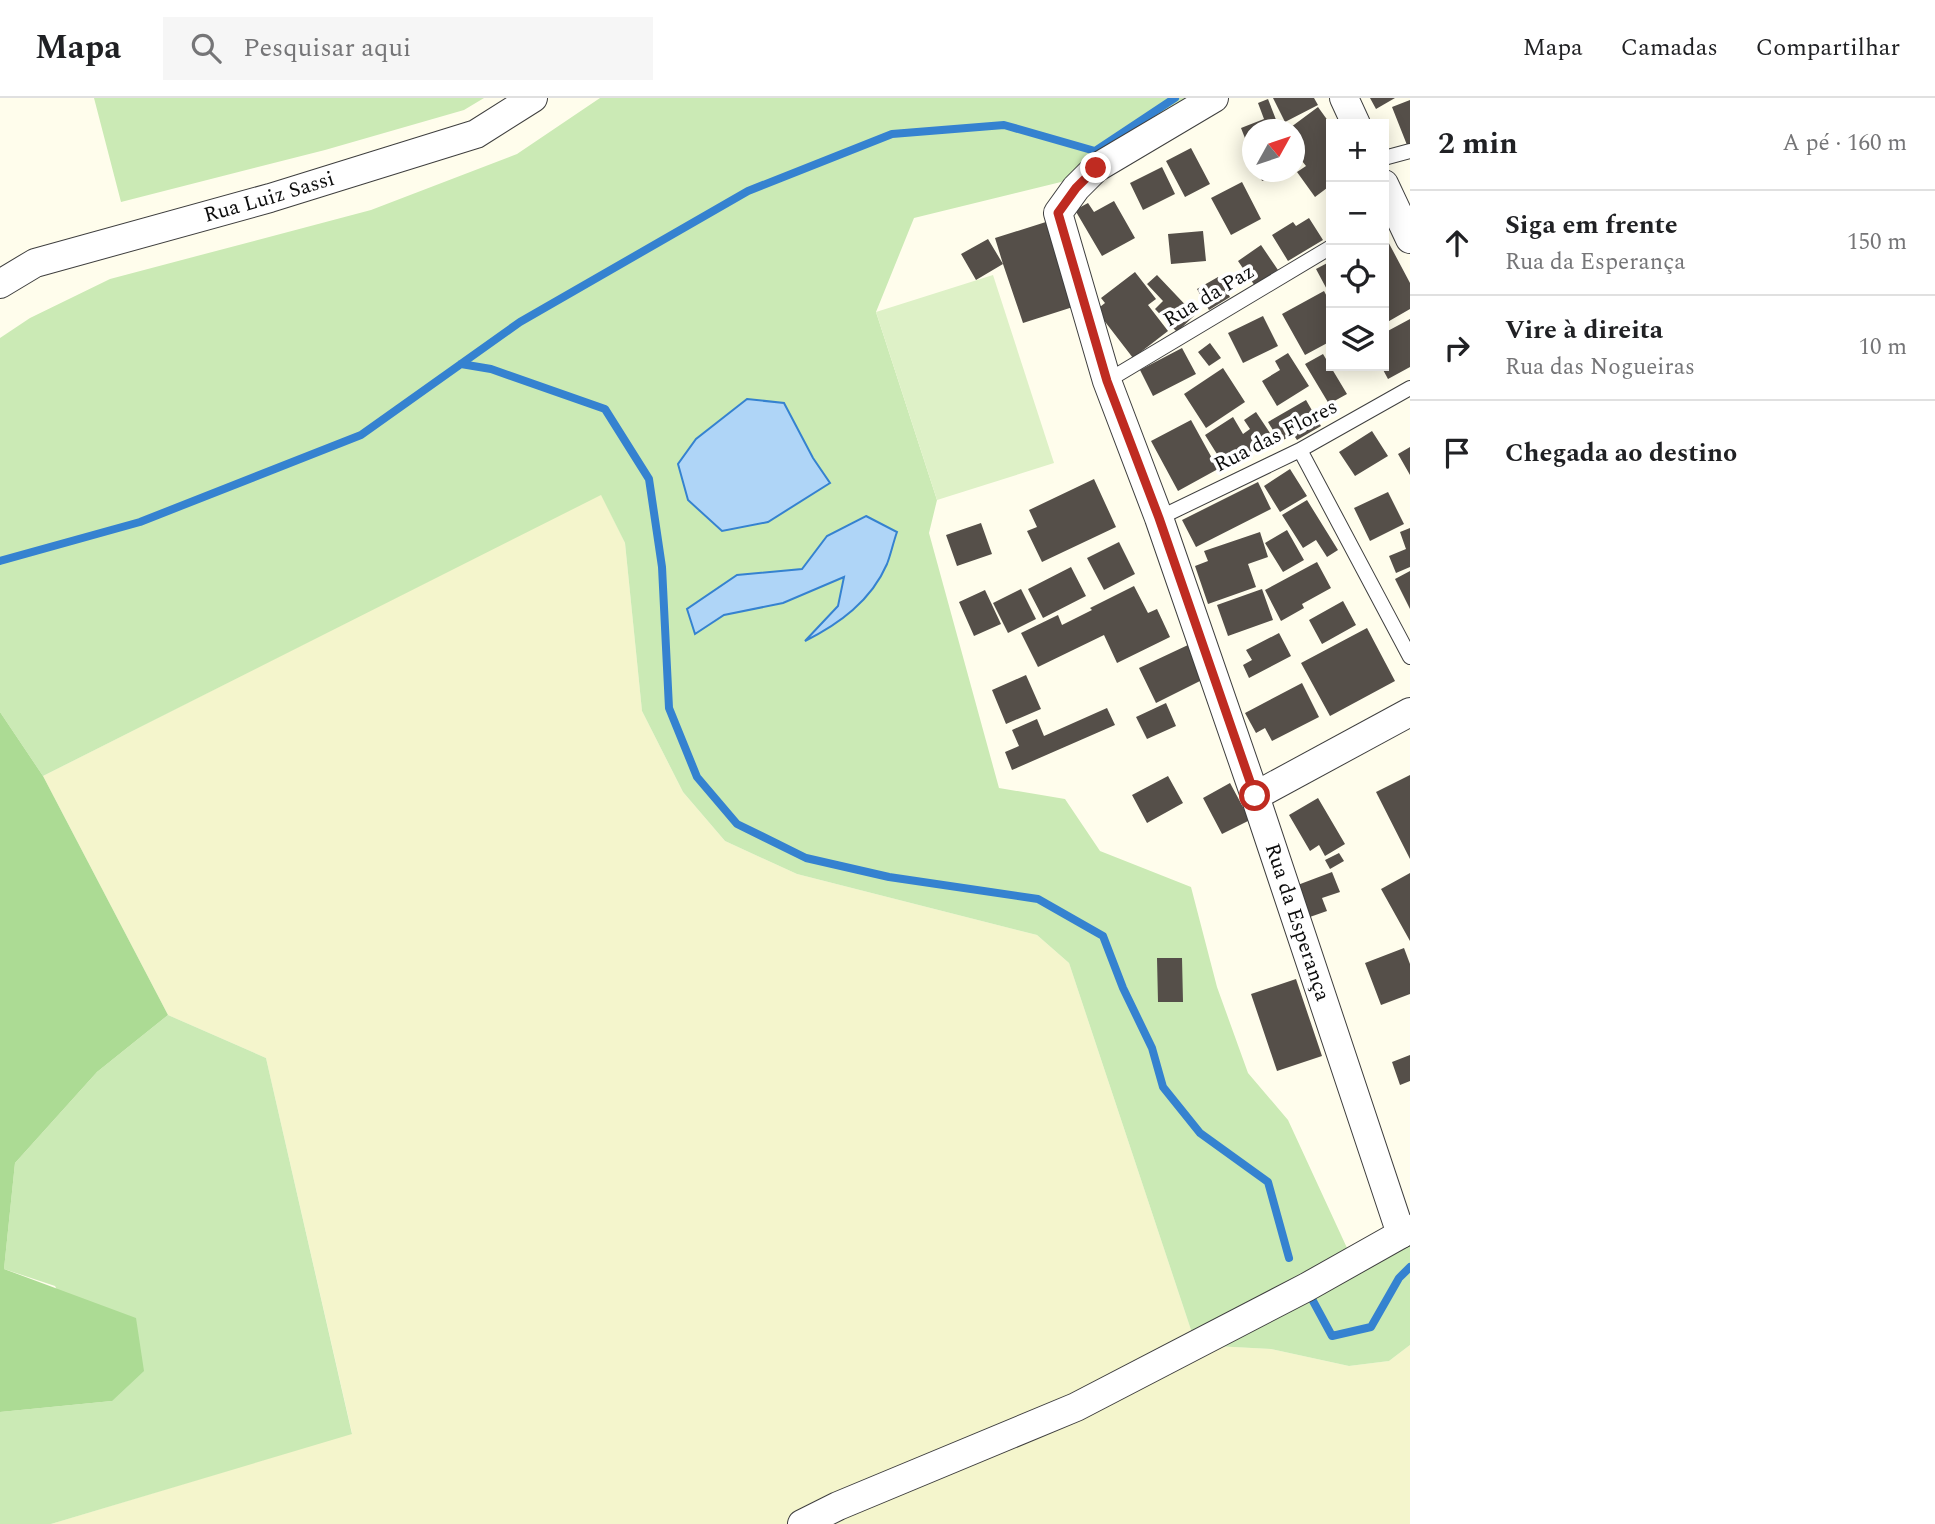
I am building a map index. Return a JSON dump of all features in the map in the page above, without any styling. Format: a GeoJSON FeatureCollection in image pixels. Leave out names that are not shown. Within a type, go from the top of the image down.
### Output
{"type":"FeatureCollection","features":[{"type":"Feature","properties":{"kind":"street","name":"Rua Luiz Sassi"},"geometry":{"type":"LineString","coordinates":[[0,285],[35,262],[270,198],[476,134],[533,98]]}},
{"type":"Feature","properties":{"kind":"street","name":"Rua da Esperança"},"geometry":{"type":"LineString","coordinates":[[1214,98],[1096,168],[1076,188],[1058,213],[1107,381],[1159,518],[1405,1231]]}},
{"type":"Feature","properties":{"kind":"street"},"geometry":{"type":"LineString","coordinates":[[1344,98],[1354,119]]}},
{"type":"Feature","properties":{"kind":"street"},"geometry":{"type":"LineString","coordinates":[[1389,212],[1410,239]]}},
{"type":"Feature","properties":{"kind":"street"},"geometry":{"type":"LineString","coordinates":[[1255,796],[1410,712]]}},
{"type":"Feature","properties":{"kind":"street"},"geometry":{"type":"LineString","coordinates":[[802,1524],[838,1506],[1076,1407],[1307,1287],[1405,1231]]}},
{"type":"Feature","properties":{"kind":"lane"},"geometry":{"type":"LineString","coordinates":[[1389,157],[1410,151]]}},
{"type":"Feature","properties":{"kind":"lane","name":"Rua da Paz"},"geometry":{"type":"LineString","coordinates":[[1107,381],[1326,250]]}},
{"type":"Feature","properties":{"kind":"lane","name":"Rua das Flores"},"geometry":{"type":"LineString","coordinates":[[1159,518],[1300,450],[1410,388]]}},
{"type":"Feature","properties":{"kind":"lane"},"geometry":{"type":"LineString","coordinates":[[1300,450],[1410,657]]}},
{"type":"Feature","properties":{"kind":"green space"},"geometry":{"type":"Polygon","coordinates":[[[94,98],[484,98],[464,110],[325,150],[121,202],[94,98]]]}},
{"type":"Feature","properties":{"kind":"green space"},"geometry":{"type":"Polygon","coordinates":[[[600,98],[1203,98],[1065,181],[914,218],[876,312],[937,500],[929,533],[999,788],[1065,799],[1100,851],[1191,887],[1217,987],[1248,1073],[1288,1120],[1353,1261],[1410,1229],[1410,1345],[1389,1361],[1349,1366],[1271,1349],[1196,1345],[1069,963],[1037,935],[797,874],[725,841],[683,792],[642,711],[625,543],[601,495],[43,776],[0,712],[0,338],[30,318],[110,279],[371,210],[517,154],[600,98]]]}},
{"type":"Feature","properties":{"kind":"green space"},"geometry":{"type":"Polygon","coordinates":[[[993,275],[1054,463],[937,500],[876,312],[993,275]]]}},
{"type":"Feature","properties":{"kind":"green space"},"geometry":{"type":"Polygon","coordinates":[[[601,494],[625,543],[642,711],[683,792],[725,841],[797,874],[1037,935],[1069,963],[1196,1345],[1271,1349],[1349,1366],[1389,1361],[1410,1345],[1410,1524],[51,1524],[352,1433],[266,1058],[168,1015],[43,776],[601,494]]]}},
{"type":"Feature","properties":{"kind":"green space"},"geometry":{"type":"Polygon","coordinates":[[[0,712],[43,776],[168,1015],[97,1072],[15,1163],[4,1269],[136,1318],[144,1371],[112,1401],[0,1412],[0,712]]]}},
{"type":"Feature","properties":{"kind":"green space"},"geometry":{"type":"Polygon","coordinates":[[[168,1015],[266,1058],[352,1434],[51,1524],[0,1524],[0,1412],[112,1401],[55,1286],[4,1269],[15,1163],[97,1072],[168,1015]]]}},
{"type":"Feature","properties":{"kind":"water"},"geometry":{"type":"Polygon","coordinates":[[[747,399],[784,403],[813,458],[830,483],[768,522],[722,531],[688,500],[678,464],[696,439],[747,399]]]}},
{"type":"Feature","properties":{"kind":"water"},"geometry":{"type":"Polygon","coordinates":[[[866,516],[897,532],[880,577],[863,600],[842,619],[805,641],[838,606],[844,577],[783,603],[724,615],[695,634],[687,609],[737,575],[802,569],[827,536],[866,516]]]}},
{"type":"Feature","properties":{"kind":"building"},"geometry":{"type":"Polygon","coordinates":[[[1273,98],[1314,98],[1318,105],[1291,119],[1284,119],[1273,98]]]}},
{"type":"Feature","properties":{"kind":"building"},"geometry":{"type":"Polygon","coordinates":[[[1370,98],[1395,98],[1376,109],[1370,98]]]}},
{"type":"Feature","properties":{"kind":"building"},"geometry":{"type":"Polygon","coordinates":[[[1268,99],[1276,119],[1264,119],[1258,103],[1268,99]]]}},
{"type":"Feature","properties":{"kind":"building"},"geometry":{"type":"Polygon","coordinates":[[[1410,100],[1410,144],[1407,145],[1392,107],[1410,100]]]}},
{"type":"Feature","properties":{"kind":"building"},"geometry":{"type":"Polygon","coordinates":[[[1318,107],[1327,119],[1326,189],[1315,197],[1304,182],[1305,119],[1302,119],[1318,107]]]}},
{"type":"Feature","properties":{"kind":"building"},"geometry":{"type":"Polygon","coordinates":[[[1191,148],[1210,184],[1185,197],[1166,161],[1191,148]]]}},
{"type":"Feature","properties":{"kind":"building"},"geometry":{"type":"Polygon","coordinates":[[[1162,167],[1175,194],[1143,210],[1130,183],[1162,167]]]}},
{"type":"Feature","properties":{"kind":"building"},"geometry":{"type":"Polygon","coordinates":[[[1242,182],[1261,219],[1231,235],[1211,198],[1242,182]]]}},
{"type":"Feature","properties":{"kind":"building"},"geometry":{"type":"Polygon","coordinates":[[[1114,201],[1135,238],[1102,256],[1075,210],[1088,203],[1094,212],[1114,201]]]}},
{"type":"Feature","properties":{"kind":"building"},"geometry":{"type":"Polygon","coordinates":[[[1309,218],[1323,240],[1288,261],[1272,235],[1293,222],[1296,226],[1309,218]]]}},
{"type":"Feature","properties":{"kind":"building"},"geometry":{"type":"Polygon","coordinates":[[[1049,221],[1076,306],[1023,323],[995,238],[1049,221]]]}},
{"type":"Feature","properties":{"kind":"building"},"geometry":{"type":"Polygon","coordinates":[[[1203,231],[1206,261],[1171,264],[1168,234],[1203,231]]]}},
{"type":"Feature","properties":{"kind":"building"},"geometry":{"type":"Polygon","coordinates":[[[988,239],[1003,264],[976,280],[961,254],[988,239]]]}},
{"type":"Feature","properties":{"kind":"building"},"geometry":{"type":"Polygon","coordinates":[[[1389,243],[1410,283],[1410,309],[1389,321],[1389,243]]]}},
{"type":"Feature","properties":{"kind":"building"},"geometry":{"type":"Polygon","coordinates":[[[1261,245],[1278,270],[1255,286],[1238,261],[1261,245]]]}},
{"type":"Feature","properties":{"kind":"building"},"geometry":{"type":"Polygon","coordinates":[[[1326,264],[1326,288],[1316,269],[1326,264]]]}},
{"type":"Feature","properties":{"kind":"building"},"geometry":{"type":"Polygon","coordinates":[[[1135,272],[1156,299],[1148,305],[1168,331],[1133,358],[1096,310],[1105,303],[1101,298],[1135,272]]]}},
{"type":"Feature","properties":{"kind":"building"},"geometry":{"type":"Polygon","coordinates":[[[1157,275],[1195,315],[1177,332],[1155,309],[1163,301],[1147,284],[1157,275]]]}},
{"type":"Feature","properties":{"kind":"building"},"geometry":{"type":"Polygon","coordinates":[[[1218,277],[1230,297],[1209,310],[1197,289],[1218,277]]]}},
{"type":"Feature","properties":{"kind":"building"},"geometry":{"type":"Polygon","coordinates":[[[1324,291],[1326,344],[1305,355],[1282,314],[1324,291]]]}},
{"type":"Feature","properties":{"kind":"building"},"geometry":{"type":"Polygon","coordinates":[[[1263,316],[1278,346],[1243,363],[1228,333],[1263,316]]]}},
{"type":"Feature","properties":{"kind":"building"},"geometry":{"type":"Polygon","coordinates":[[[1410,319],[1410,367],[1388,379],[1384,371],[1389,371],[1389,330],[1410,319]]]}},
{"type":"Feature","properties":{"kind":"building"},"geometry":{"type":"Polygon","coordinates":[[[1210,343],[1221,358],[1209,366],[1198,352],[1210,343]]]}},
{"type":"Feature","properties":{"kind":"building"},"geometry":{"type":"Polygon","coordinates":[[[1182,348],[1196,374],[1153,396],[1140,370],[1182,348]]]}},
{"type":"Feature","properties":{"kind":"building"},"geometry":{"type":"Polygon","coordinates":[[[1288,353],[1309,386],[1277,406],[1262,381],[1280,370],[1275,361],[1288,353]]]}},
{"type":"Feature","properties":{"kind":"building"},"geometry":{"type":"Polygon","coordinates":[[[1323,354],[1326,371],[1333,371],[1347,394],[1329,404],[1305,364],[1323,354]]]}},
{"type":"Feature","properties":{"kind":"building"},"geometry":{"type":"Polygon","coordinates":[[[1223,368],[1245,402],[1206,428],[1184,394],[1223,368]]]}},
{"type":"Feature","properties":{"kind":"building"},"geometry":{"type":"Polygon","coordinates":[[[1306,400],[1321,426],[1297,440],[1293,434],[1280,442],[1268,422],[1306,400]]]}},
{"type":"Feature","properties":{"kind":"building"},"geometry":{"type":"Polygon","coordinates":[[[1256,412],[1274,439],[1227,470],[1205,435],[1233,417],[1243,434],[1250,429],[1244,420],[1256,412]]]}},
{"type":"Feature","properties":{"kind":"building"},"geometry":{"type":"Polygon","coordinates":[[[1191,420],[1218,469],[1178,491],[1151,441],[1191,420]]]}},
{"type":"Feature","properties":{"kind":"building"},"geometry":{"type":"Polygon","coordinates":[[[1372,431],[1388,456],[1355,476],[1339,452],[1372,431]]]}},
{"type":"Feature","properties":{"kind":"building"},"geometry":{"type":"Polygon","coordinates":[[[1410,447],[1410,475],[1398,454],[1410,447]]]}},
{"type":"Feature","properties":{"kind":"building"},"geometry":{"type":"Polygon","coordinates":[[[1290,469],[1307,496],[1280,512],[1264,486],[1290,469]]]}},
{"type":"Feature","properties":{"kind":"building"},"geometry":{"type":"Polygon","coordinates":[[[1094,479],[1116,527],[1042,562],[1027,531],[1037,527],[1029,510],[1094,479]]]}},
{"type":"Feature","properties":{"kind":"building"},"geometry":{"type":"Polygon","coordinates":[[[1258,482],[1271,509],[1196,547],[1182,520],[1258,482]]]}},
{"type":"Feature","properties":{"kind":"building"},"geometry":{"type":"Polygon","coordinates":[[[1388,492],[1404,524],[1370,541],[1354,508],[1388,492]]]}},
{"type":"Feature","properties":{"kind":"building"},"geometry":{"type":"Polygon","coordinates":[[[1307,500],[1338,550],[1327,557],[1316,540],[1303,548],[1282,515],[1307,500]]]}},
{"type":"Feature","properties":{"kind":"building"},"geometry":{"type":"Polygon","coordinates":[[[981,523],[992,554],[957,566],[946,535],[981,523]]]}},
{"type":"Feature","properties":{"kind":"building"},"geometry":{"type":"Polygon","coordinates":[[[1410,528],[1410,567],[1396,573],[1389,556],[1406,549],[1400,532],[1410,528]]]}},
{"type":"Feature","properties":{"kind":"building"},"geometry":{"type":"Polygon","coordinates":[[[1287,530],[1304,560],[1283,572],[1265,543],[1287,530]]]}},
{"type":"Feature","properties":{"kind":"building"},"geometry":{"type":"Polygon","coordinates":[[[1260,532],[1268,557],[1248,564],[1256,587],[1208,604],[1195,566],[1208,561],[1204,551],[1260,532]]]}},
{"type":"Feature","properties":{"kind":"building"},"geometry":{"type":"Polygon","coordinates":[[[1119,542],[1135,574],[1104,590],[1087,558],[1119,542]]]}},
{"type":"Feature","properties":{"kind":"building"},"geometry":{"type":"Polygon","coordinates":[[[1317,562],[1331,588],[1302,604],[1304,608],[1281,621],[1265,590],[1317,562]]]}},
{"type":"Feature","properties":{"kind":"building"},"geometry":{"type":"Polygon","coordinates":[[[1071,567],[1086,596],[1043,618],[1028,589],[1071,567]]]}},
{"type":"Feature","properties":{"kind":"building"},"geometry":{"type":"Polygon","coordinates":[[[1410,571],[1410,609],[1395,579],[1410,571]]]}},
{"type":"Feature","properties":{"kind":"building"},"geometry":{"type":"Polygon","coordinates":[[[1134,586],[1148,613],[1157,609],[1170,637],[1117,663],[1104,635],[1038,667],[1021,633],[1058,615],[1062,625],[1134,586]]]}},
{"type":"Feature","properties":{"kind":"building"},"geometry":{"type":"Polygon","coordinates":[[[1021,589],[1036,619],[1008,633],[993,603],[1021,589]]]}},
{"type":"Feature","properties":{"kind":"building"},"geometry":{"type":"Polygon","coordinates":[[[1262,589],[1273,620],[1228,636],[1217,605],[1262,589]]]}},
{"type":"Feature","properties":{"kind":"building"},"geometry":{"type":"Polygon","coordinates":[[[985,590],[1001,624],[974,636],[959,602],[985,590]]]}},
{"type":"Feature","properties":{"kind":"building"},"geometry":{"type":"Polygon","coordinates":[[[1343,601],[1356,625],[1322,644],[1309,620],[1343,601]]]}},
{"type":"Feature","properties":{"kind":"building"},"geometry":{"type":"Polygon","coordinates":[[[1367,628],[1395,681],[1330,716],[1301,663],[1367,628]]]}},
{"type":"Feature","properties":{"kind":"building"},"geometry":{"type":"Polygon","coordinates":[[[1279,633],[1291,656],[1249,678],[1243,665],[1252,660],[1246,650],[1279,633]]]}},
{"type":"Feature","properties":{"kind":"building"},"geometry":{"type":"Polygon","coordinates":[[[1188,645],[1204,679],[1156,703],[1139,668],[1188,645]]]}},
{"type":"Feature","properties":{"kind":"building"},"geometry":{"type":"Polygon","coordinates":[[[1026,675],[1041,709],[1006,724],[992,690],[1026,675]]]}},
{"type":"Feature","properties":{"kind":"building"},"geometry":{"type":"Polygon","coordinates":[[[1302,683],[1319,717],[1272,741],[1265,728],[1256,733],[1245,713],[1302,683]]]}},
{"type":"Feature","properties":{"kind":"building"},"geometry":{"type":"Polygon","coordinates":[[[1166,703],[1176,726],[1147,739],[1136,717],[1166,703]]]}},
{"type":"Feature","properties":{"kind":"building"},"geometry":{"type":"Polygon","coordinates":[[[1107,708],[1115,725],[1012,770],[1005,752],[1019,746],[1012,730],[1037,719],[1044,736],[1107,708]]]}},
{"type":"Feature","properties":{"kind":"building"},"geometry":{"type":"Polygon","coordinates":[[[1410,775],[1410,859],[1376,792],[1410,775]]]}},
{"type":"Feature","properties":{"kind":"building"},"geometry":{"type":"Polygon","coordinates":[[[1168,776],[1183,803],[1147,823],[1132,795],[1168,776]]]}},
{"type":"Feature","properties":{"kind":"building"},"geometry":{"type":"Polygon","coordinates":[[[1230,783],[1250,820],[1222,834],[1203,798],[1230,783]]]}},
{"type":"Feature","properties":{"kind":"building"},"geometry":{"type":"Polygon","coordinates":[[[1318,798],[1345,844],[1325,856],[1319,845],[1310,851],[1289,815],[1318,798]]]}},
{"type":"Feature","properties":{"kind":"building"},"geometry":{"type":"Polygon","coordinates":[[[1339,853],[1344,861],[1330,869],[1325,860],[1339,853]]]}},
{"type":"Feature","properties":{"kind":"building"},"geometry":{"type":"Polygon","coordinates":[[[1332,872],[1340,892],[1322,898],[1327,911],[1307,918],[1295,886],[1332,872]]]}},
{"type":"Feature","properties":{"kind":"building"},"geometry":{"type":"Polygon","coordinates":[[[1410,873],[1410,941],[1381,889],[1410,873]]]}},
{"type":"Feature","properties":{"kind":"building"},"geometry":{"type":"Polygon","coordinates":[[[1404,948],[1410,964],[1410,994],[1381,1005],[1365,963],[1404,948]]]}},
{"type":"Feature","properties":{"kind":"building"},"geometry":{"type":"Polygon","coordinates":[[[1157,958],[1182,958],[1183,1002],[1158,1002],[1157,958]]]}},
{"type":"Feature","properties":{"kind":"building"},"geometry":{"type":"Polygon","coordinates":[[[1296,979],[1322,1056],[1277,1071],[1251,994],[1296,979]]]}},
{"type":"Feature","properties":{"kind":"building"},"geometry":{"type":"Polygon","coordinates":[[[1410,1055],[1410,1081],[1400,1085],[1392,1062],[1410,1055]]]}},
{"type":"Feature","properties":{"kind":"waterway"},"geometry":{"type":"LineString","coordinates":[[0,561],[140,522],[361,435],[520,322],[748,191],[892,134],[1004,125],[1095,151],[1175,98]]}},
{"type":"Feature","properties":{"kind":"waterway"},"geometry":{"type":"LineString","coordinates":[[461,364],[491,369],[605,409],[649,479],[662,567],[669,708],[697,777],[737,824],[806,858],[889,877],[1038,899],[1103,936],[1123,988],[1152,1048],[1163,1087],[1200,1133],[1268,1182],[1289,1258]]}},
{"type":"Feature","properties":{"kind":"waterway"},"geometry":{"type":"LineString","coordinates":[[1313,1301],[1332,1336],[1371,1327],[1399,1278],[1410,1267]]}},
{"type":"Feature","properties":{"kind":"route"},"geometry":{"type":"LineString","coordinates":[[1096,168],[1076,188],[1058,213],[1107,381],[1159,518],[1255,796]]}}]}
